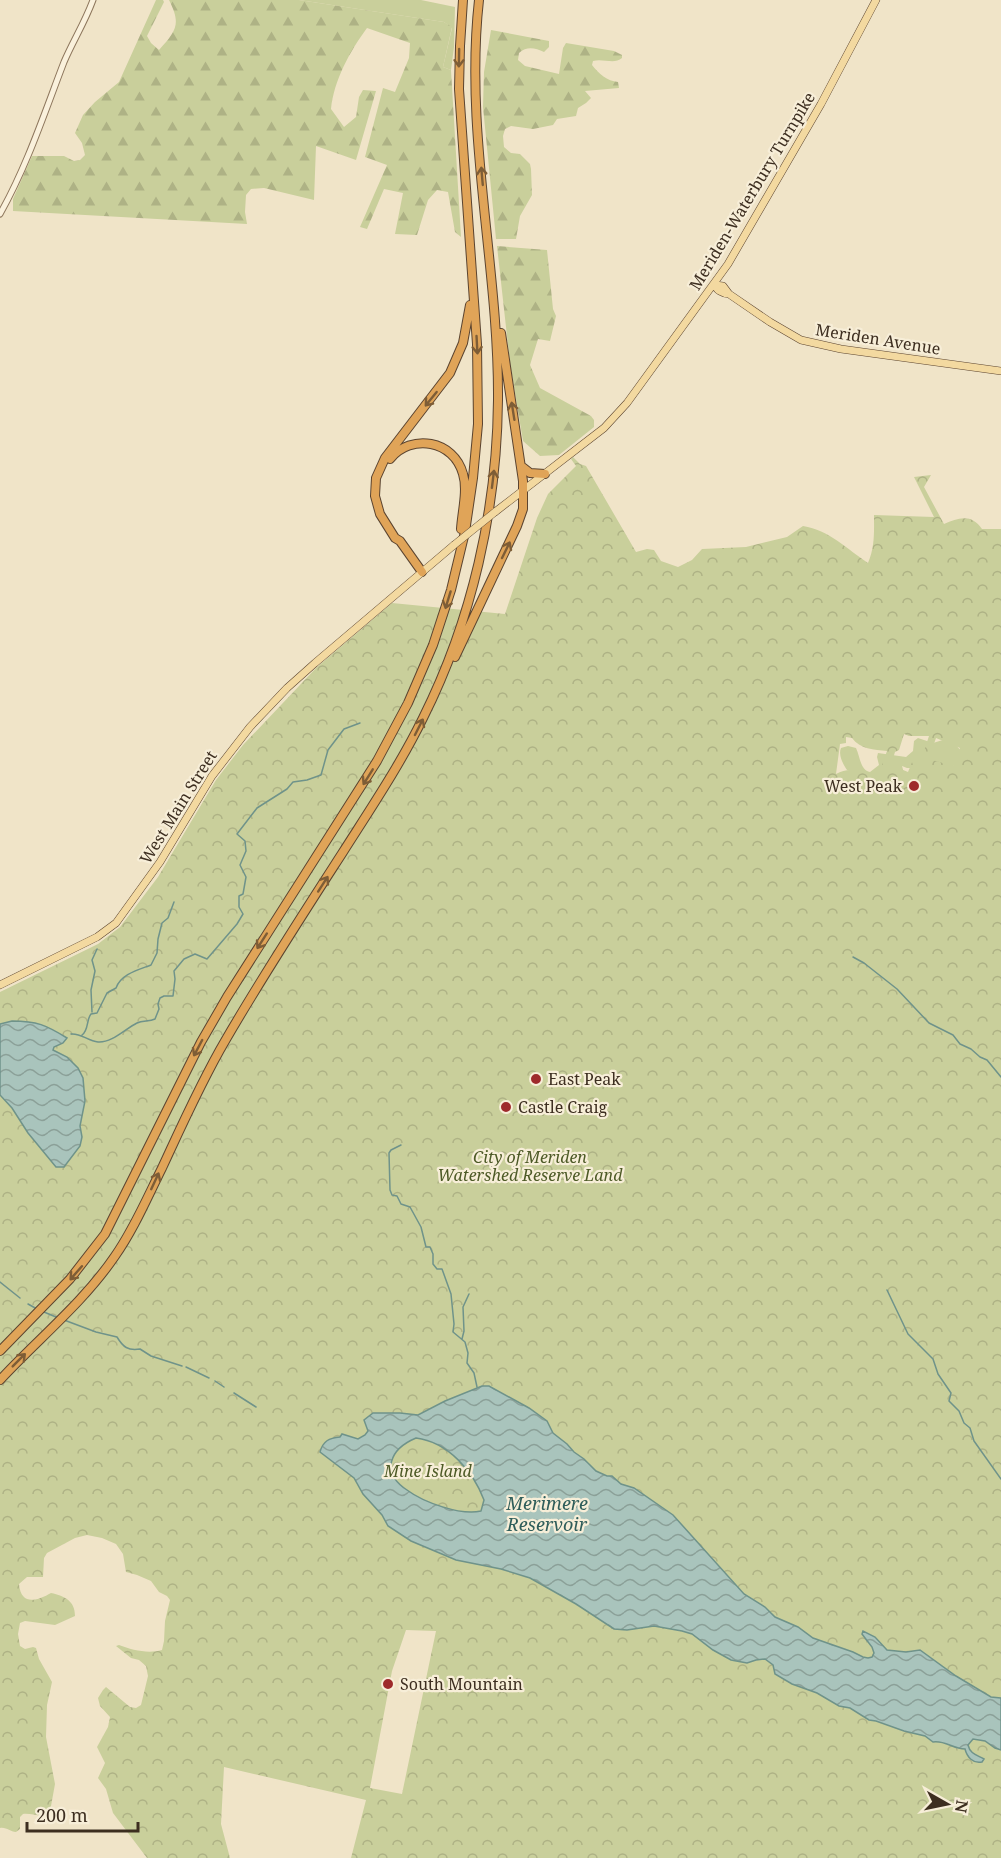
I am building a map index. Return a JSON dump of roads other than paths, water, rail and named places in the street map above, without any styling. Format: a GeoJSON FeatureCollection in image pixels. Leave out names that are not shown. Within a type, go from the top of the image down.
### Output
{"type":"FeatureCollection","features":[{"type":"Feature","properties":{"kind":"highway"},"geometry":{"type":"LineString","coordinates":[[0,1351],[78,1270],[113,1221],[176,1090],[210,1026],[364,782],[395,729],[416,687],[433,645],[455,573],[469,508],[477,434],[478,369],[459,89],[459,46],[463,0]]}},
{"type":"Feature","properties":{"kind":"highway"},"geometry":{"type":"LineString","coordinates":[[0,1380],[95,1283],[129,1233],[221,1047],[394,772],[433,696],[458,634],[473,584],[486,527],[493,483],[497,432],[498,382],[476,90],[479,0]]}},
{"type":"Feature","properties":{"kind":"highway"},"geometry":{"type":"LineString","coordinates":[[400,541],[395,538],[379,511],[374,493],[376,478],[383,461],[441,386],[457,359],[468,321],[471,266]]}},
{"type":"Feature","properties":{"kind":"highway"},"geometry":{"type":"LineString","coordinates":[[433,696],[444,681],[524,509],[521,465],[495,288],[490,274]]}},
{"type":"Feature","properties":{"kind":"highway"},"geometry":{"type":"LineString","coordinates":[[422,572],[386,516],[379,487],[382,472],[389,459],[401,448],[419,443],[436,445],[447,450],[456,459],[464,476],[455,573]]}},
{"type":"Feature","properties":{"kind":"highway"},"geometry":{"type":"LineString","coordinates":[[521,465],[531,473],[545,474]]}},
{"type":"Feature","properties":{"kind":"main road","name":"Meriden-Waterbury Turnpike"},"geometry":{"type":"LineString","coordinates":[[392,597],[618,414],[715,285],[821,104],[876,0]]}},
{"type":"Feature","properties":{"kind":"main road","name":"Meriden Avenue"},"geometry":{"type":"LineString","coordinates":[[715,285],[717,289],[729,294],[801,340],[841,349],[1001,371]]}},
{"type":"Feature","properties":{"kind":"main road","name":"West Main Street"},"geometry":{"type":"LineString","coordinates":[[0,985],[97,937],[116,923],[160,862],[212,776],[244,734],[301,675],[392,597]]}},
{"type":"Feature","properties":{"kind":"street"},"geometry":{"type":"LineString","coordinates":[[0,214],[21,175],[67,56],[93,0]]}},
{"type":"Feature","properties":{"kind":"water"},"geometry":{"type":"Polygon","coordinates":[[[12,1021],[41,1025],[67,1038],[53,1050],[67,1057],[78,1068],[83,1078],[85,1101],[80,1126],[82,1137],[80,1146],[64,1167],[56,1167],[0,1095],[0,1024],[12,1021]]]}},
{"type":"Feature","properties":{"kind":"water","name":"Merimere Reservoir"},"geometry":{"type":"Polygon","coordinates":[[[482,1386],[489,1386],[529,1408],[547,1421],[553,1433],[596,1471],[612,1476],[621,1484],[634,1488],[673,1515],[744,1594],[765,1607],[775,1617],[798,1627],[813,1638],[863,1657],[872,1657],[874,1653],[872,1647],[862,1634],[863,1631],[875,1637],[887,1650],[906,1652],[920,1650],[956,1676],[991,1697],[1001,1698],[1001,1750],[985,1741],[973,1739],[968,1745],[970,1750],[984,1759],[982,1762],[973,1761],[965,1749],[933,1742],[925,1736],[869,1720],[850,1708],[839,1706],[817,1693],[792,1684],[775,1674],[773,1665],[765,1659],[747,1663],[731,1660],[692,1634],[682,1631],[654,1626],[627,1630],[614,1629],[530,1578],[501,1569],[456,1560],[411,1541],[388,1526],[382,1515],[363,1494],[354,1478],[320,1452],[327,1441],[340,1437],[342,1434],[358,1439],[365,1435],[368,1431],[364,1420],[373,1413],[418,1415],[482,1386]],[[416,1438],[400,1448],[392,1461],[393,1476],[414,1495],[432,1503],[463,1512],[481,1511],[484,1500],[466,1469],[449,1452],[428,1441],[416,1438]]]}},
{"type":"Feature","properties":{"kind":"waterway"},"geometry":{"type":"LineString","coordinates":[[71,1034],[103,1042],[137,1023],[155,1019],[160,998],[173,996],[174,971],[184,959],[195,954],[207,959],[243,914],[239,907],[239,896],[243,894],[246,877],[240,865],[246,851],[245,841],[237,834],[257,808],[287,789],[293,782],[321,775],[328,750],[344,729],[360,723]]}},
{"type":"Feature","properties":{"kind":"waterway"},"geometry":{"type":"LineString","coordinates":[[82,1035],[86,1030],[89,1016],[97,1013],[107,993],[116,988],[126,976],[151,965],[157,953],[162,923],[168,918],[174,902]]}},
{"type":"Feature","properties":{"kind":"waterway"},"geometry":{"type":"LineString","coordinates":[[92,1012],[91,990],[95,971],[92,960],[97,949]]}},
{"type":"Feature","properties":{"kind":"waterway"},"geometry":{"type":"LineString","coordinates":[[853,957],[897,989],[929,1023],[953,1035],[960,1044],[987,1060],[1001,1077]]}},
{"type":"Feature","properties":{"kind":"waterway"},"geometry":{"type":"LineString","coordinates":[[401,1145],[389,1153],[390,1190],[401,1204],[410,1207],[421,1227],[426,1247],[430,1247],[433,1254],[433,1264],[437,1269],[442,1269],[451,1294],[453,1332],[465,1342],[468,1353],[467,1363],[474,1373],[477,1387]]}},
{"type":"Feature","properties":{"kind":"waterway"},"geometry":{"type":"LineString","coordinates":[[0,1282],[20,1298]]}},
{"type":"Feature","properties":{"kind":"waterway"},"geometry":{"type":"LineString","coordinates":[[887,1290],[908,1334],[933,1359],[938,1374],[951,1393],[949,1401],[959,1411],[964,1423],[970,1428],[974,1441],[1001,1479]]}},
{"type":"Feature","properties":{"kind":"waterway"},"geometry":{"type":"LineString","coordinates":[[462,1339],[463,1307],[469,1294]]}},
{"type":"Feature","properties":{"kind":"waterway"},"geometry":{"type":"LineString","coordinates":[[28,1304],[37,1309]]}},
{"type":"Feature","properties":{"kind":"waterway"},"geometry":{"type":"LineString","coordinates":[[44,1312],[56,1317]]}},
{"type":"Feature","properties":{"kind":"waterway"},"geometry":{"type":"LineString","coordinates":[[64,1320],[117,1337],[126,1348],[140,1349],[151,1356],[182,1366]]}},
{"type":"Feature","properties":{"kind":"waterway"},"geometry":{"type":"LineString","coordinates":[[186,1367],[209,1378]]}},
{"type":"Feature","properties":{"kind":"waterway"},"geometry":{"type":"LineString","coordinates":[[215,1381],[224,1387]]}},
{"type":"Feature","properties":{"kind":"waterway"},"geometry":{"type":"LineString","coordinates":[[234,1393],[256,1407]]}},
{"type":"Feature","properties":{"kind":"place","name":"West Peak"},"geometry":{"type":"Point","coordinates":[914,786]}},
{"type":"Feature","properties":{"kind":"place","name":"East Peak"},"geometry":{"type":"Point","coordinates":[536,1079]}},
{"type":"Feature","properties":{"kind":"place","name":"Castle Craig"},"geometry":{"type":"Point","coordinates":[506,1107]}},
{"type":"Feature","properties":{"kind":"place","name":"South Mountain"},"geometry":{"type":"Point","coordinates":[388,1684]}},
{"type":"Feature","properties":{"kind":"park label","name":"City of Meriden Watershed Reserve Land"},"geometry":{"type":"Point","coordinates":[530,1166]}},
{"type":"Feature","properties":{"kind":"park label","name":"Mine Island"},"geometry":{"type":"Point","coordinates":[428,1471]}}]}
